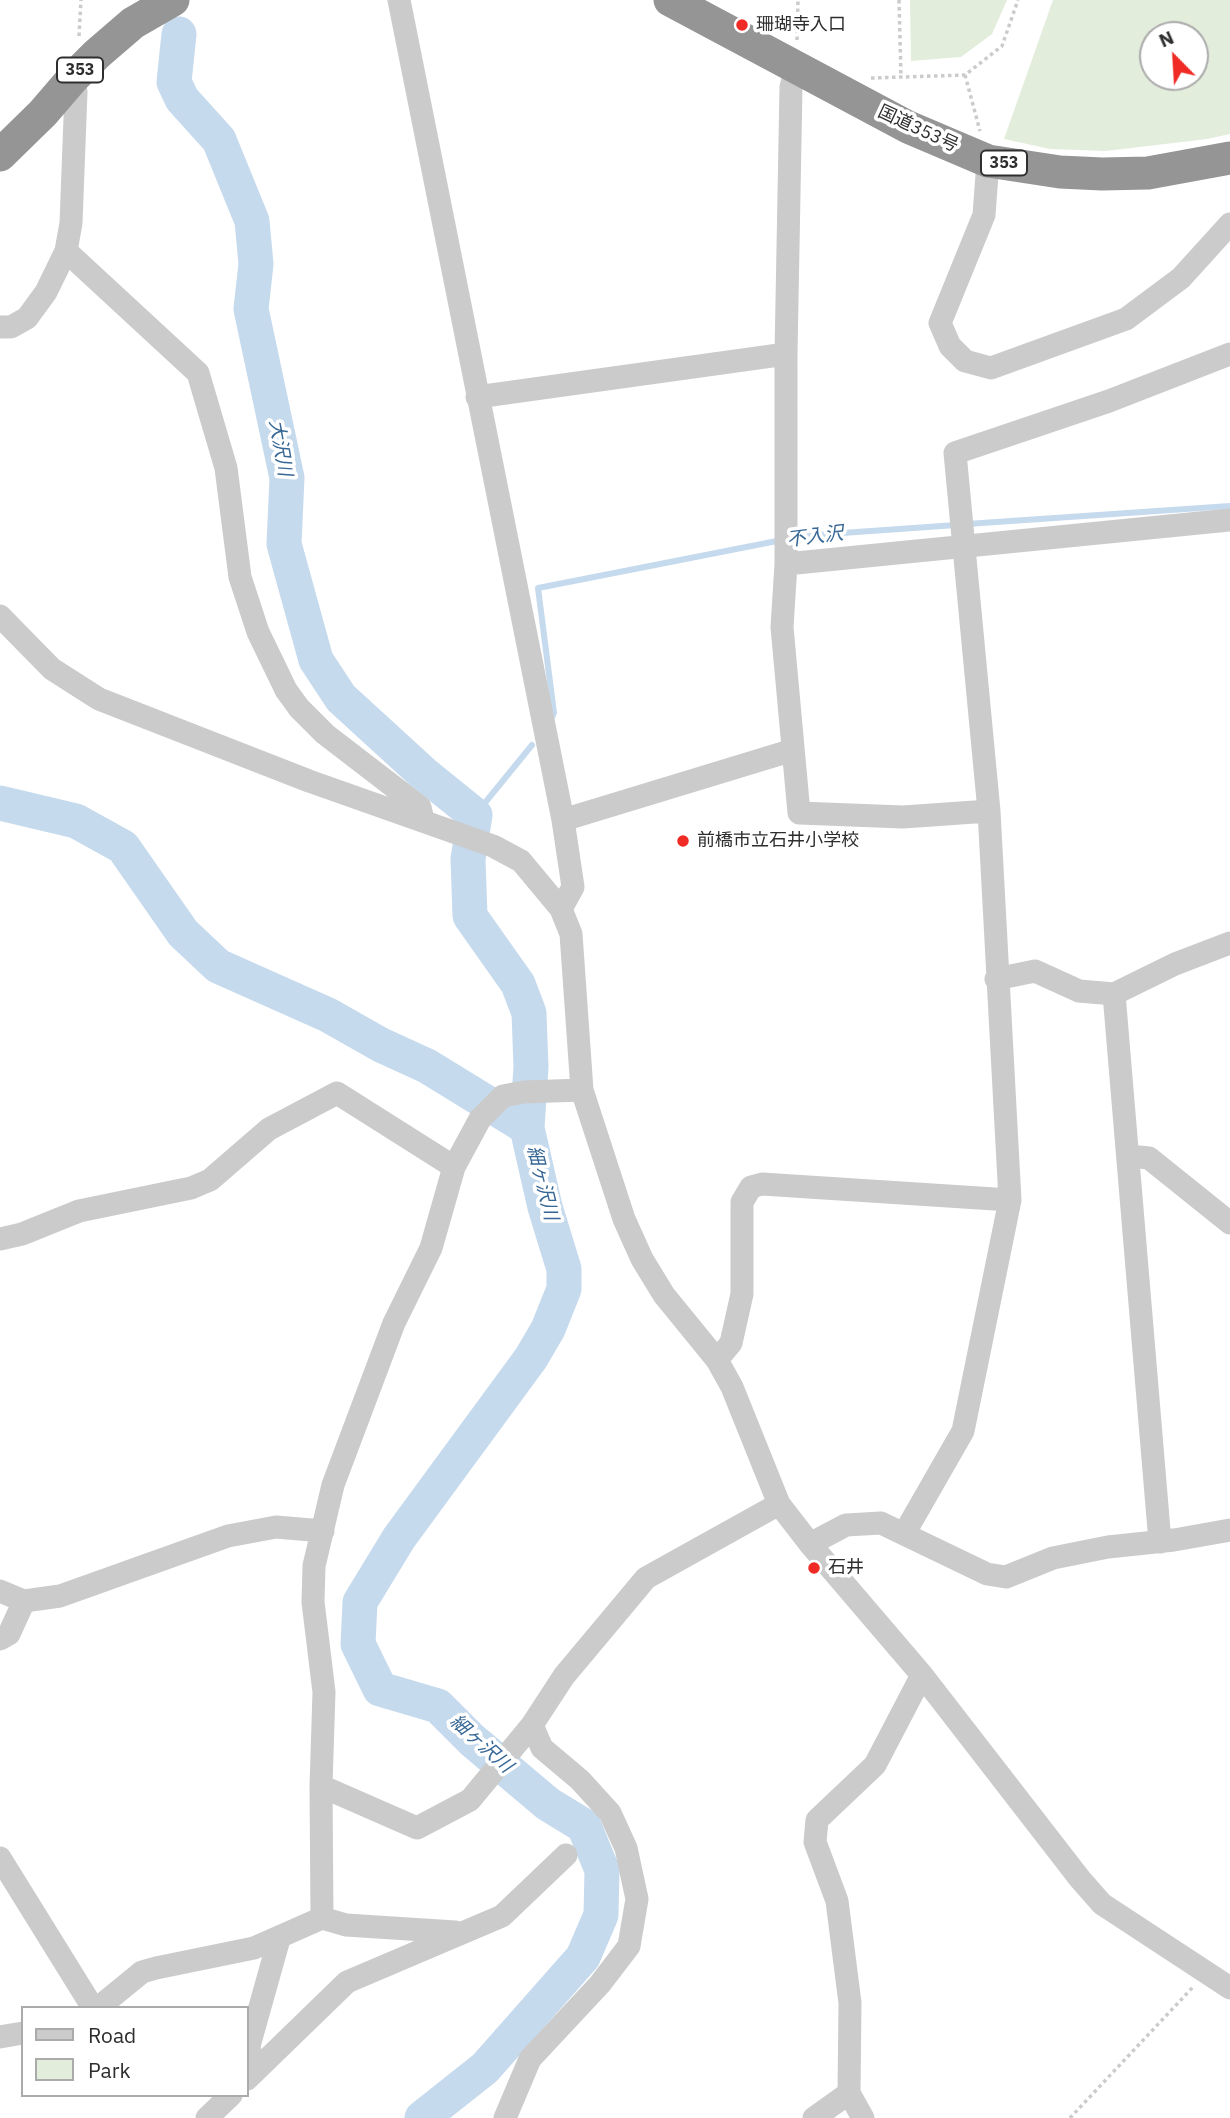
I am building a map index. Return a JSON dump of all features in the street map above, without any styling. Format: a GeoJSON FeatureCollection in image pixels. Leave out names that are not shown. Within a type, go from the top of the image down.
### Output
{"type":"FeatureCollection","features":[{"type":"Feature","properties":{"kind":"highway","name":"353"},"geometry":{"type":"LineString","coordinates":[[0,155],[43,113],[73,78],[133,23],[173,0]]}},
{"type":"Feature","properties":{"kind":"highway","name":"国道353号"},"geometry":{"type":"LineString","coordinates":[[670,0],[908,127],[988,161],[1060,172],[1102,174],[1148,173],[1230,158]]}},
{"type":"Feature","properties":{"kind":"street"},"geometry":{"type":"LineString","coordinates":[[399,0],[563,820],[573,887],[561,909]]}},
{"type":"Feature","properties":{"kind":"street"},"geometry":{"type":"LineString","coordinates":[[796,68],[791,87],[782,627],[799,813],[903,817],[989,811]]}},
{"type":"Feature","properties":{"kind":"street"},"geometry":{"type":"LineString","coordinates":[[0,327],[11,327],[27,318],[46,292],[66,251],[71,223],[76,92],[73,78]]}},
{"type":"Feature","properties":{"kind":"street"},"geometry":{"type":"LineString","coordinates":[[988,161],[984,215],[940,323],[950,346],[965,361],[991,368],[1126,319],[1181,278],[1230,224]]}},
{"type":"Feature","properties":{"kind":"street"},"geometry":{"type":"LineString","coordinates":[[66,251],[198,373],[226,468],[240,577],[258,632],[286,690],[299,708],[325,734],[420,807],[423,821]]}},
{"type":"Feature","properties":{"kind":"street"},"geometry":{"type":"LineString","coordinates":[[477,397],[786,354]]}},
{"type":"Feature","properties":{"kind":"street"},"geometry":{"type":"LineString","coordinates":[[904,1534],[964,1431],[1010,1200],[989,811],[955,453],[1109,401],[1230,354]]}},
{"type":"Feature","properties":{"kind":"street"},"geometry":{"type":"LineString","coordinates":[[785,548],[963,548],[1230,520]]}},
{"type":"Feature","properties":{"kind":"street"},"geometry":{"type":"LineString","coordinates":[[0,616],[52,669],[100,699],[309,781],[493,846],[521,861],[561,909],[571,934],[582,1090],[624,1219],[642,1259],[664,1295],[717,1360],[732,1387],[779,1504],[922,1675],[1102,1904],[1230,1989]]}},
{"type":"Feature","properties":{"kind":"street"},"geometry":{"type":"LineString","coordinates":[[563,820],[793,750]]}},
{"type":"Feature","properties":{"kind":"street"},"geometry":{"type":"LineString","coordinates":[[996,979],[1035,971],[1079,991],[1114,994],[1175,964],[1230,943]]}},
{"type":"Feature","properties":{"kind":"street"},"geometry":{"type":"LineString","coordinates":[[1114,994],[1160,1542]]}},
{"type":"Feature","properties":{"kind":"street"},"geometry":{"type":"LineString","coordinates":[[323,1918],[321,1786],[324,1692],[313,1602],[314,1566],[333,1485],[394,1323],[431,1248],[454,1167],[481,1119],[503,1096],[535,1091],[582,1090]]}},
{"type":"Feature","properties":{"kind":"street"},"geometry":{"type":"LineString","coordinates":[[0,1239],[22,1234],[79,1211],[191,1188],[210,1180],[269,1129],[337,1093],[454,1167]]}},
{"type":"Feature","properties":{"kind":"street"},"geometry":{"type":"LineString","coordinates":[[1129,1156],[1149,1158],[1230,1223]]}},
{"type":"Feature","properties":{"kind":"street"},"geometry":{"type":"LineString","coordinates":[[717,1360],[731,1343],[741,1294],[742,1202],[751,1187],[762,1184],[1010,1200]]}},
{"type":"Feature","properties":{"kind":"street"},"geometry":{"type":"LineString","coordinates":[[321,1786],[417,1828],[470,1800],[532,1725],[564,1676],[646,1578],[779,1504]]}},
{"type":"Feature","properties":{"kind":"street"},"geometry":{"type":"LineString","coordinates":[[810,1544],[846,1525],[881,1523],[986,1574],[1006,1577],[1053,1558],[1108,1547],[1160,1542],[1230,1530]]}},
{"type":"Feature","properties":{"kind":"street"},"geometry":{"type":"LineString","coordinates":[[0,1591],[24,1601],[60,1596],[228,1536],[276,1527],[323,1531]]}},
{"type":"Feature","properties":{"kind":"street"},"geometry":{"type":"LineString","coordinates":[[0,1639],[9,1634],[24,1601]]}},
{"type":"Feature","properties":{"kind":"street"},"geometry":{"type":"LineString","coordinates":[[863,2118],[849,2093],[850,2003],[836,1901],[815,1842],[817,1820],[875,1765],[922,1675]]}},
{"type":"Feature","properties":{"kind":"street"},"geometry":{"type":"LineString","coordinates":[[505,2118],[530,2059],[600,1984],[629,1946],[637,1899],[626,1848],[610,1813],[580,1780],[542,1748],[532,1725]]}},
{"type":"Feature","properties":{"kind":"street"},"geometry":{"type":"LineString","coordinates":[[250,2076],[347,1982],[502,1916],[566,1855]]}},
{"type":"Feature","properties":{"kind":"street"},"geometry":{"type":"LineString","coordinates":[[0,1858],[94,2006]]}},
{"type":"Feature","properties":{"kind":"street"},"geometry":{"type":"LineString","coordinates":[[98,2006],[142,1972],[254,1948],[323,1918],[346,1925],[465,1932]]}},
{"type":"Feature","properties":{"kind":"street"},"geometry":{"type":"LineString","coordinates":[[250,2076],[249,2046],[279,1938]]}},
{"type":"Feature","properties":{"kind":"street"},"geometry":{"type":"LineString","coordinates":[[0,2037],[21,2033]]}},
{"type":"Feature","properties":{"kind":"street"},"geometry":{"type":"LineString","coordinates":[[814,2118],[849,2093]]}},
{"type":"Feature","properties":{"kind":"street"},"geometry":{"type":"LineString","coordinates":[[207,2118],[229,2097]]}},
{"type":"Feature","properties":{"kind":"path"},"geometry":{"type":"LineString","coordinates":[[796,68],[798,0]]}},
{"type":"Feature","properties":{"kind":"path"},"geometry":{"type":"LineString","coordinates":[[900,0],[901,77]]}},
{"type":"Feature","properties":{"kind":"path"},"geometry":{"type":"LineString","coordinates":[[832,87],[852,79],[965,75],[1002,46],[1018,0]]}},
{"type":"Feature","properties":{"kind":"path"},"geometry":{"type":"LineString","coordinates":[[965,75],[988,161]]}},
{"type":"Feature","properties":{"kind":"path"},"geometry":{"type":"LineString","coordinates":[[1070,2118],[1206,1972]]}},
{"type":"Feature","properties":{"kind":"green space"},"geometry":{"type":"Polygon","coordinates":[[[910,0],[1007,0],[992,34],[961,57],[911,61],[910,0]]]}},
{"type":"Feature","properties":{"kind":"green space"},"geometry":{"type":"Polygon","coordinates":[[[1053,0],[1230,0],[1230,134],[1106,151],[1050,149],[1004,139],[1053,0]]]}},
{"type":"Feature","properties":{"kind":"waterway","name":"細ヶ沢川"},"geometry":{"type":"LineString","coordinates":[[179,34],[174,82],[182,99],[219,140],[252,221],[256,264],[251,309],[287,478],[284,544],[316,660],[341,698],[423,773],[475,815],[468,859],[470,916],[518,984],[529,1013],[531,1067],[527,1128],[545,1207],[564,1269],[564,1289],[548,1329],[531,1358],[399,1538],[360,1602],[358,1644],[380,1689],[438,1706],[472,1740],[548,1804],[584,1826],[602,1870],[601,1915],[583,1957],[485,2068],[422,2118]]}},
{"type":"Feature","properties":{"kind":"waterway","name":"不入沢"},"geometry":{"type":"LineString","coordinates":[[967,524],[1230,506]]}},
{"type":"Feature","properties":{"kind":"waterway","name":"不入沢"},"geometry":{"type":"LineString","coordinates":[[792,538],[956,525]]}},
{"type":"Feature","properties":{"kind":"waterway","name":"不入沢"},"geometry":{"type":"LineString","coordinates":[[551,719],[554,713],[538,588],[782,540]]}},
{"type":"Feature","properties":{"kind":"waterway","name":"不入沢"},"geometry":{"type":"LineString","coordinates":[[475,815],[532,745]]}},
{"type":"Feature","properties":{"kind":"waterway","name":"細ヶ沢川"},"geometry":{"type":"LineString","coordinates":[[0,803],[76,821],[123,847],[183,933],[218,966],[328,1015],[381,1045],[427,1066],[523,1125]]}},
{"type":"Feature","properties":{"kind":"place","name":"珊瑚寺入口"},"geometry":{"type":"Point","coordinates":[742,25]}},
{"type":"Feature","properties":{"kind":"place","name":"前橋市立石井小学校"},"geometry":{"type":"Point","coordinates":[683,841]}},
{"type":"Feature","properties":{"kind":"place","name":"石井"},"geometry":{"type":"Point","coordinates":[814,1568]}},
{"type":"Feature","properties":{"kind":"water label","name":"大沢川"},"geometry":{"type":"Point","coordinates":[280,448]}}]}
